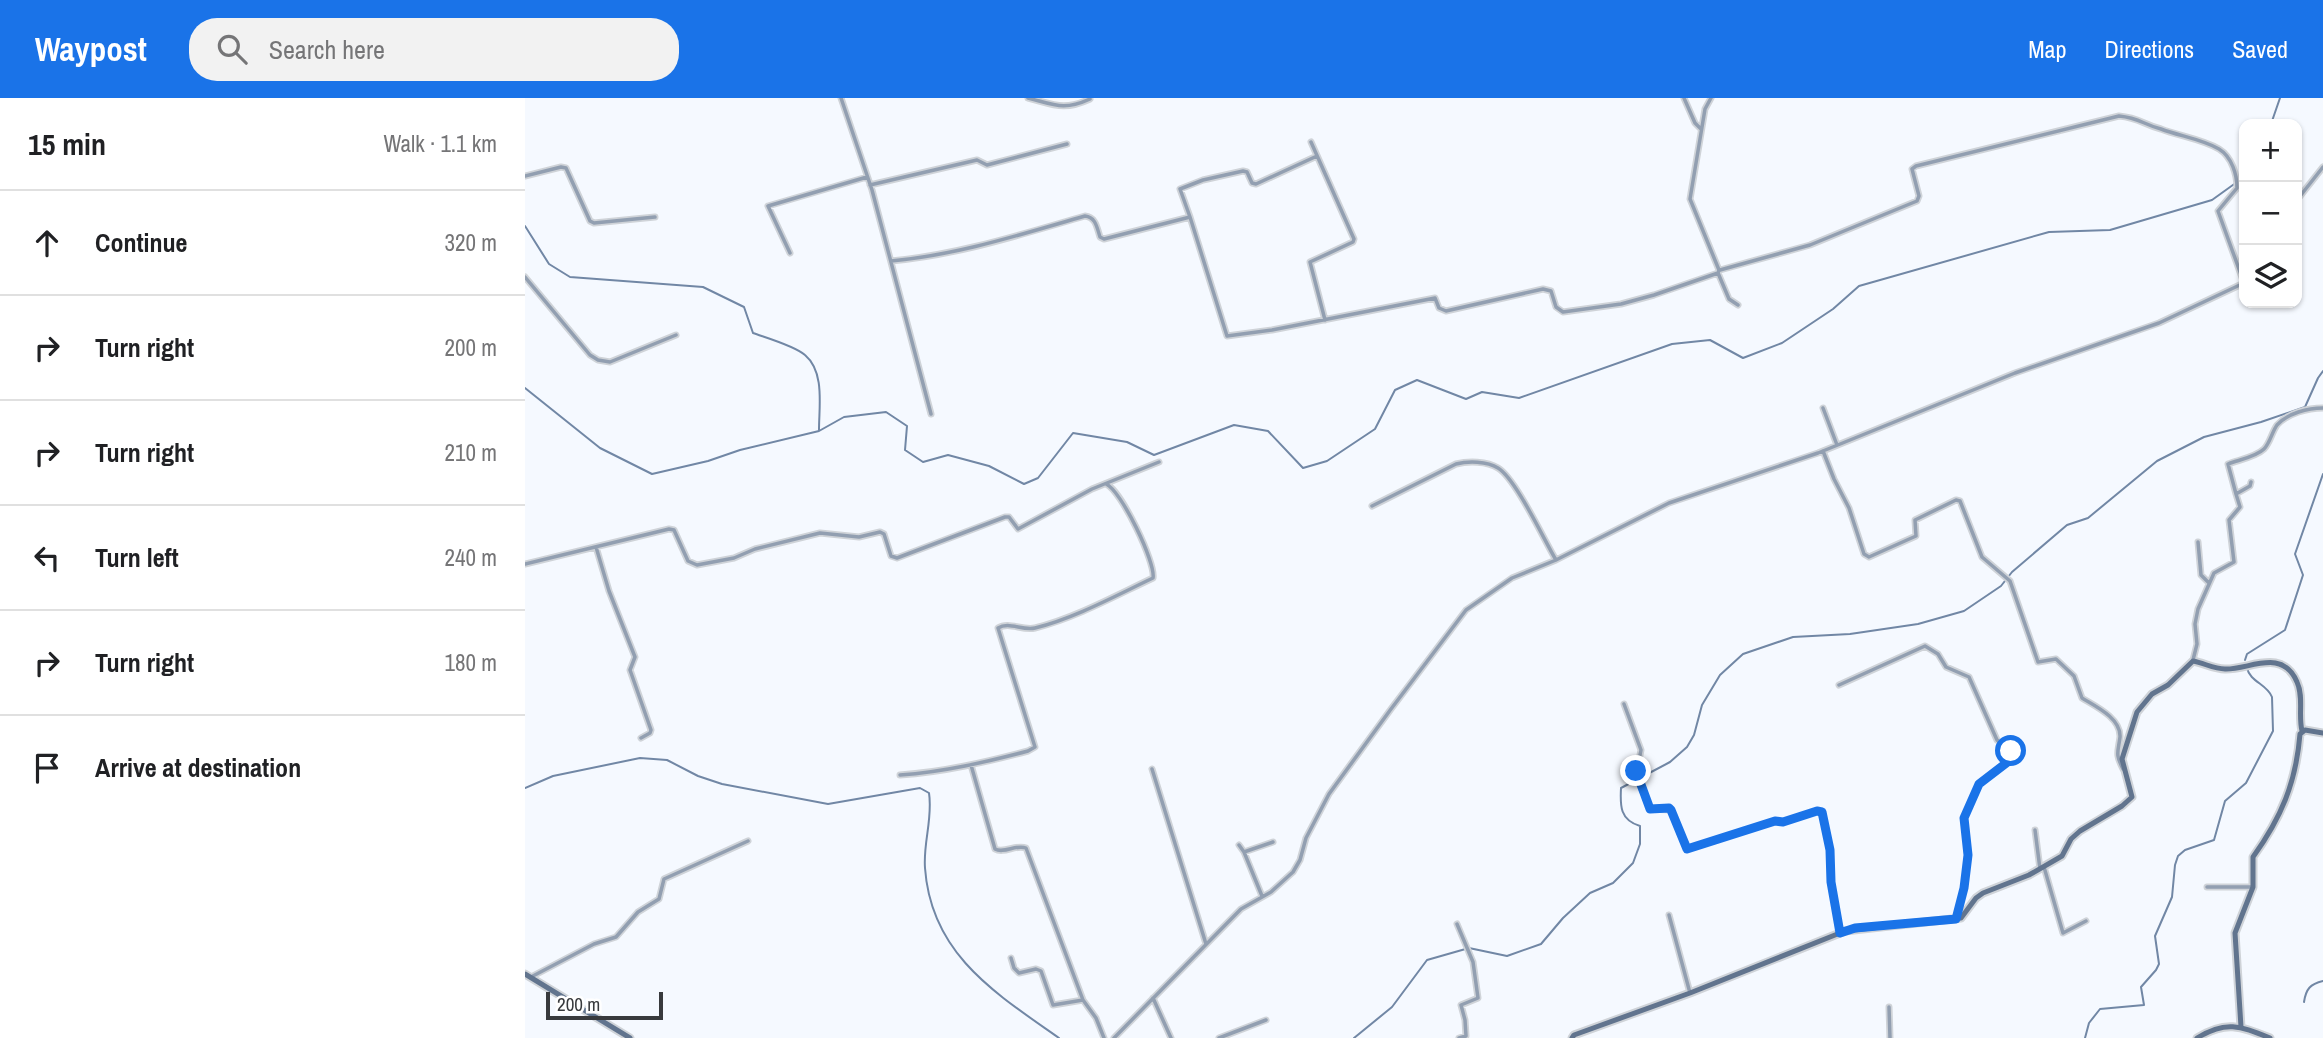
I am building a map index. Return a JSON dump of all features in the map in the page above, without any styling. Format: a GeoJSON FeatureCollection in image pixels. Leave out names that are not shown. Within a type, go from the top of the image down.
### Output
{"type":"FeatureCollection","features":[{"type":"Feature","properties":{"kind":"street"},"geometry":{"type":"LineString","coordinates":[[841,98],[870,185],[931,414]]}},
{"type":"Feature","properties":{"kind":"street"},"geometry":{"type":"LineString","coordinates":[[1028,98],[1061,107],[1074,106],[1090,99]]}},
{"type":"Feature","properties":{"kind":"street"},"geometry":{"type":"LineString","coordinates":[[1684,98],[1695,123],[1701,129]]}},
{"type":"Feature","properties":{"kind":"street"},"geometry":{"type":"LineString","coordinates":[[1710,98],[1701,129],[1690,199],[1729,299],[1738,304]]}},
{"type":"Feature","properties":{"kind":"street"},"geometry":{"type":"LineString","coordinates":[[1317,156],[1256,184],[1252,183],[1247,172],[1243,171],[1203,180],[1180,189],[1227,337],[1434,298],[1440,308],[1446,311],[1543,289],[1551,291],[1556,307],[1563,312],[1621,304],[1810,244],[1917,201],[1919,196],[1912,169],[1916,166],[2119,116],[2137,117],[2156,128],[2221,150],[2230,161],[2237,174],[2237,188],[2218,211],[2239,269]]}},
{"type":"Feature","properties":{"kind":"street"},"geometry":{"type":"LineString","coordinates":[[1311,142],[1354,239],[1353,242],[1310,262],[1325,320]]}},
{"type":"Feature","properties":{"kind":"street"},"geometry":{"type":"LineString","coordinates":[[870,185],[977,160],[987,165],[1067,144]]}},
{"type":"Feature","properties":{"kind":"street"},"geometry":{"type":"LineString","coordinates":[[2302,194],[2323,167]]}},
{"type":"Feature","properties":{"kind":"street"},"geometry":{"type":"LineString","coordinates":[[525,176],[566,168],[590,221],[594,223],[655,217]]}},
{"type":"Feature","properties":{"kind":"street"},"geometry":{"type":"LineString","coordinates":[[790,253],[768,206],[867,177]]}},
{"type":"Feature","properties":{"kind":"street"},"geometry":{"type":"LineString","coordinates":[[891,261],[921,258],[999,241],[1085,216],[1091,216],[1100,237],[1104,239],[1190,218]]}},
{"type":"Feature","properties":{"kind":"street"},"geometry":{"type":"LineString","coordinates":[[525,277],[590,355],[598,360],[610,362],[676,335]]}},
{"type":"Feature","properties":{"kind":"street"},"geometry":{"type":"LineString","coordinates":[[1114,1038],[1241,909],[1271,892],[1293,872],[1329,794],[1466,610],[1512,578],[1556,560],[1669,503],[1823,451],[2015,373],[2159,323],[2239,285]]}},
{"type":"Feature","properties":{"kind":"street"},"geometry":{"type":"LineString","coordinates":[[1823,408],[1837,445]]}},
{"type":"Feature","properties":{"kind":"street"},"geometry":{"type":"LineString","coordinates":[[2125,774],[2122,752],[2140,705],[2168,685],[2193,661],[2197,644],[2196,616],[2209,583],[2214,573],[2234,562],[2229,520],[2240,507],[2228,464],[2260,452],[2277,425],[2291,415],[2313,408],[2323,408]]}},
{"type":"Feature","properties":{"kind":"street"},"geometry":{"type":"LineString","coordinates":[[1572,1038],[1855,928],[1961,918],[1983,893],[2042,868],[2062,856],[2071,839],[2080,831],[2132,797],[2116,752],[2120,735],[2118,728],[2099,706],[2082,698],[2074,676],[2056,659],[2038,662],[2010,581],[1982,557],[1960,501],[1956,500],[1915,520],[1916,536],[1868,557],[1864,555],[1849,508],[1823,451]]}},
{"type":"Feature","properties":{"kind":"street"},"geometry":{"type":"LineString","coordinates":[[525,564],[669,529],[674,530],[688,561],[697,565],[734,558],[755,549],[820,533],[859,537],[880,532],[884,534],[891,556],[897,558],[1005,517],[1009,517],[1018,528],[1104,483],[1159,462]]}},
{"type":"Feature","properties":{"kind":"street"},"geometry":{"type":"LineString","coordinates":[[1372,506],[1456,464],[1488,464],[1500,469],[1522,498],[1556,560]]}},
{"type":"Feature","properties":{"kind":"street"},"geometry":{"type":"LineString","coordinates":[[2236,494],[2252,482]]}},
{"type":"Feature","properties":{"kind":"street"},"geometry":{"type":"LineString","coordinates":[[900,775],[971,765],[1035,747],[998,628],[1004,624],[1028,629],[1044,625],[1153,578],[1153,569],[1132,520],[1111,486],[1104,483]]}},
{"type":"Feature","properties":{"kind":"street"},"geometry":{"type":"LineString","coordinates":[[2198,542],[2201,575],[2209,583]]}},
{"type":"Feature","properties":{"kind":"street"},"geometry":{"type":"LineString","coordinates":[[596,547],[609,591],[635,657],[630,670],[651,730],[641,738]]}},
{"type":"Feature","properties":{"kind":"street"},"geometry":{"type":"LineString","coordinates":[[1839,685],[1925,646],[1938,654],[1946,667],[1969,677],[1997,740],[2011,751],[2009,761],[1979,784],[1964,818],[1968,855],[1964,888],[1956,919]]}},
{"type":"Feature","properties":{"kind":"street"},"geometry":{"type":"LineString","coordinates":[[2193,661],[2228,670],[2259,662],[2280,665],[2290,671],[2297,680],[2300,692],[2302,731],[2290,793],[2262,848],[2253,858],[2253,887],[2235,933],[2241,1027]]}},
{"type":"Feature","properties":{"kind":"street"},"geometry":{"type":"LineString","coordinates":[[1623,705],[1641,750],[1636,775],[1650,809],[1671,810],[1687,849],[1775,821],[1783,822],[1817,811],[1822,812],[1830,850],[1831,882],[1840,933]]}},
{"type":"Feature","properties":{"kind":"street"},"geometry":{"type":"LineString","coordinates":[[2302,731],[2323,733]]}},
{"type":"Feature","properties":{"kind":"street"},"geometry":{"type":"LineString","coordinates":[[971,765],[995,849],[1000,851],[1020,846],[1026,848],[1083,999],[1096,1018],[1104,1038]]}},
{"type":"Feature","properties":{"kind":"street"},"geometry":{"type":"LineString","coordinates":[[1152,769],[1206,944]]}},
{"type":"Feature","properties":{"kind":"street"},"geometry":{"type":"LineString","coordinates":[[2035,830],[2042,868],[2063,933],[2086,921]]}},
{"type":"Feature","properties":{"kind":"street"},"geometry":{"type":"LineString","coordinates":[[528,975],[619,935],[638,912],[659,899],[664,879],[748,841]]}},
{"type":"Feature","properties":{"kind":"street"},"geometry":{"type":"LineString","coordinates":[[1244,852],[1273,842]]}},
{"type":"Feature","properties":{"kind":"street"},"geometry":{"type":"LineString","coordinates":[[1239,845],[1262,896]]}},
{"type":"Feature","properties":{"kind":"street"},"geometry":{"type":"LineString","coordinates":[[2207,887],[2253,887]]}},
{"type":"Feature","properties":{"kind":"street"},"geometry":{"type":"LineString","coordinates":[[1669,915],[1690,993]]}},
{"type":"Feature","properties":{"kind":"street"},"geometry":{"type":"LineString","coordinates":[[1457,924],[1473,962],[1478,998],[1461,1005],[1467,1030],[1466,1036],[1459,1038]]}},
{"type":"Feature","properties":{"kind":"street"},"geometry":{"type":"LineString","coordinates":[[1011,958],[1014,968],[1019,972],[1036,969],[1041,971],[1053,1005],[1083,999]]}},
{"type":"Feature","properties":{"kind":"street"},"geometry":{"type":"LineString","coordinates":[[528,975],[629,1038]]}},
{"type":"Feature","properties":{"kind":"street"},"geometry":{"type":"LineString","coordinates":[[1153,998],[1171,1038]]}},
{"type":"Feature","properties":{"kind":"street"},"geometry":{"type":"LineString","coordinates":[[1889,1007],[1890,1038]]}},
{"type":"Feature","properties":{"kind":"street"},"geometry":{"type":"LineString","coordinates":[[1219,1038],[1266,1020]]}},
{"type":"Feature","properties":{"kind":"street"},"geometry":{"type":"LineString","coordinates":[[2197,1038],[2210,1030],[2227,1026],[2241,1027],[2270,1038]]}},
{"type":"Feature","properties":{"kind":"waterway"},"geometry":{"type":"LineString","coordinates":[[2273,119],[2280,98]]}},
{"type":"Feature","properties":{"kind":"waterway"},"geometry":{"type":"LineString","coordinates":[[525,388],[600,448],[652,474],[819,431],[844,417],[886,412],[907,426],[905,450],[923,462],[948,455],[989,466],[1024,484],[1038,478],[1073,433],[1127,442],[1154,455],[1234,425],[1268,431],[1303,468],[1327,461],[1375,429],[1395,390],[1417,380],[1466,399],[1482,392],[1519,398],[1672,344],[1710,340],[1743,358],[1782,343],[1833,309],[1859,286],[2049,232],[2110,230],[2212,200],[2239,181]]}},
{"type":"Feature","properties":{"kind":"waterway"},"geometry":{"type":"LineString","coordinates":[[525,226],[549,264],[570,277],[703,287],[744,307],[753,333],[795,348],[811,362],[818,380],[819,430]]}},
{"type":"Feature","properties":{"kind":"waterway"},"geometry":{"type":"LineString","coordinates":[[1354,1038],[1392,1007],[1427,960],[1469,948],[1507,956],[1541,944],[1563,918],[1590,893],[1613,883],[1633,863],[1640,844],[1640,826],[1628,820],[1623,812],[1621,788],[1670,762],[1687,747],[1694,735],[1702,705],[1720,675],[1743,654],[1793,637],[1850,634],[1918,624],[1964,611],[2001,586],[2012,572],[2067,525],[2088,518],[2157,461],[2204,437],[2305,407],[2323,371]]}},
{"type":"Feature","properties":{"kind":"waterway"},"geometry":{"type":"LineString","coordinates":[[2245,660],[2247,654],[2285,630],[2303,575],[2295,554],[2323,474]]}},
{"type":"Feature","properties":{"kind":"waterway"},"geometry":{"type":"LineString","coordinates":[[2085,1038],[2089,1023],[2100,1009],[2144,1005],[2141,987],[2159,964],[2155,936],[2172,897],[2178,856],[2185,850],[2214,840],[2225,801],[2246,783],[2273,731],[2272,697],[2251,677],[2247,668]]}},
{"type":"Feature","properties":{"kind":"waterway"},"geometry":{"type":"LineString","coordinates":[[525,788],[553,776],[640,758],[667,760],[698,776],[722,784],[828,804],[920,788],[929,793],[925,868],[930,898],[939,925],[953,948],[990,987],[1059,1038]]}},
{"type":"Feature","properties":{"kind":"waterway"},"geometry":{"type":"LineString","coordinates":[[2304,1002],[2309,988],[2323,981]]}},
{"type":"Feature","properties":{"kind":"route"},"geometry":{"type":"LineString","coordinates":[[1636,771],[1650,809],[1671,810],[1687,849],[1775,821],[1783,822],[1817,811],[1822,812],[1830,850],[1831,882],[1840,933],[1855,928],[1956,919],[1964,888],[1968,855],[1964,818],[1979,784],[2009,761],[2011,751]]}}]}
